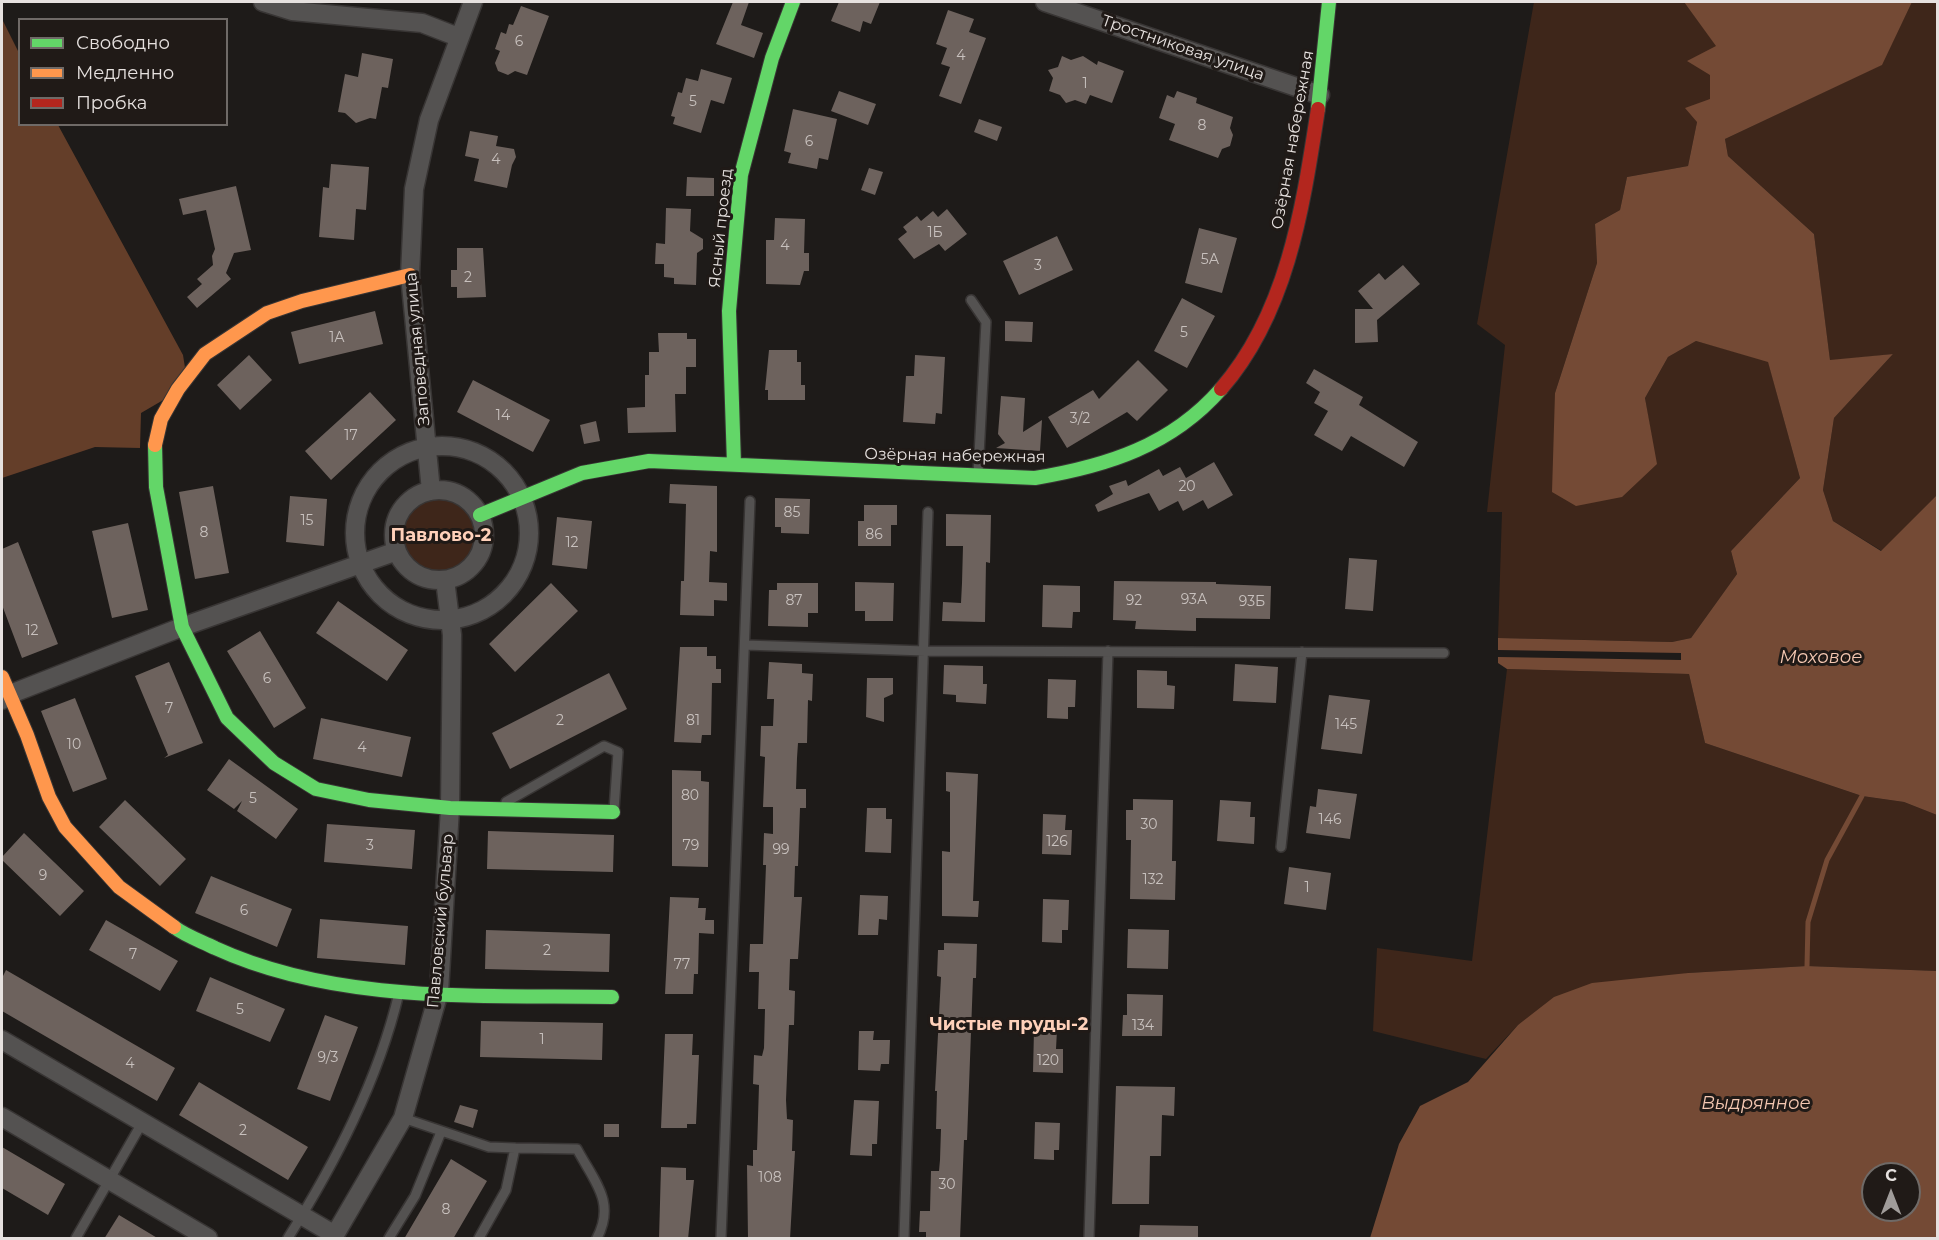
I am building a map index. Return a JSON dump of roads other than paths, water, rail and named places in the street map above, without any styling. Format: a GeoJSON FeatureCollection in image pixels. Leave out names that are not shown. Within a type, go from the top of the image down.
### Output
{"type":"FeatureCollection","features":[{"type":"Feature","properties":{"kind":"street"},"geometry":{"type":"LineString","coordinates":[[262,2],[292,11],[422,23],[458,37]]}},
{"type":"Feature","properties":{"kind":"street","name":"Заповедная улица"},"geometry":{"type":"LineString","coordinates":[[431,491],[410,275],[414,189],[429,120],[458,37],[473,2]]}},
{"type":"Feature","properties":{"kind":"street","name":"Ясный проезд"},"geometry":{"type":"LineString","coordinates":[[734,465],[729,311],[741,174],[771,58],[793,2]]}},
{"type":"Feature","properties":{"kind":"street","name":"Тростниковая улица"},"geometry":{"type":"LineString","coordinates":[[1046,2],[1320,95]]}},
{"type":"Feature","properties":{"kind":"street","name":"Озёрная набережная"},"geometry":{"type":"LineString","coordinates":[[480,515],[582,473],[650,461],[1035,478],[1094,468],[1154,444],[1198,412],[1235,372],[1261,331],[1286,266],[1307,171],[1320,95],[1329,2]]}},
{"type":"Feature","properties":{"kind":"street"},"geometry":{"type":"LineString","coordinates":[[410,275],[302,301],[267,313],[205,354],[178,389],[161,419],[154,449],[156,487],[182,627],[227,718],[274,763],[316,789],[369,800],[450,808],[614,812]]}},
{"type":"Feature","properties":{"kind":"street"},"geometry":{"type":"LineString","coordinates":[[427,447],[456,447],[483,456],[506,473],[521,497],[528,532],[528,550],[518,576],[494,602],[478,613],[452,620],[429,620],[407,614],[388,602],[372,585],[360,564],[354,535],[359,505],[374,478],[398,458],[427,447]]}},
{"type":"Feature","properties":{"kind":"street"},"geometry":{"type":"LineString","coordinates":[[445,490],[459,495],[480,515],[483,540],[474,564],[461,575],[445,580],[430,579],[416,574],[404,564],[397,551],[394,536],[396,520],[404,507],[416,496],[431,491],[445,490]]}},
{"type":"Feature","properties":{"kind":"street"},"geometry":{"type":"LineString","coordinates":[[5,698],[182,627],[397,551]]}},
{"type":"Feature","properties":{"kind":"street","name":"Павловский бульвар"},"geometry":{"type":"LineString","coordinates":[[334,1237],[403,1118],[439,992],[450,808],[452,620],[445,580]]}},
{"type":"Feature","properties":{"kind":"street"},"geometry":{"type":"LineString","coordinates":[[2,677],[5,698],[30,741],[44,784],[63,825],[105,876],[151,915],[209,948],[264,969],[310,981],[399,991],[612,997]]}},
{"type":"Feature","properties":{"kind":"street"},"geometry":{"type":"LineString","coordinates":[[2,1040],[334,1237]]}},
{"type":"Feature","properties":{"kind":"street"},"geometry":{"type":"LineString","coordinates":[[2,1117],[208,1239]]}},
{"type":"Feature","properties":{"kind":"lane"},"geometry":{"type":"LineString","coordinates":[[971,300],[986,322],[978,477]]}},
{"type":"Feature","properties":{"kind":"lane"},"geometry":{"type":"LineString","coordinates":[[721,1239],[750,501]]}},
{"type":"Feature","properties":{"kind":"lane"},"geometry":{"type":"LineString","coordinates":[[904,1239],[928,512]]}},
{"type":"Feature","properties":{"kind":"lane"},"geometry":{"type":"LineString","coordinates":[[745,645],[925,651],[1444,653]]}},
{"type":"Feature","properties":{"kind":"lane"},"geometry":{"type":"LineString","coordinates":[[1089,1239],[1108,651]]}},
{"type":"Feature","properties":{"kind":"lane"},"geometry":{"type":"LineString","coordinates":[[1281,847],[1302,652]]}},
{"type":"Feature","properties":{"kind":"lane"},"geometry":{"type":"LineString","coordinates":[[493,809],[604,746],[618,752],[614,812]]}},
{"type":"Feature","properties":{"kind":"lane"},"geometry":{"type":"LineString","coordinates":[[288,1239],[368,1091],[390,1030],[399,991]]}},
{"type":"Feature","properties":{"kind":"lane"},"geometry":{"type":"LineString","coordinates":[[403,1118],[489,1148],[577,1149],[605,1200],[602,1229],[597,1239]]}},
{"type":"Feature","properties":{"kind":"lane"},"geometry":{"type":"LineString","coordinates":[[76,1239],[142,1123]]}},
{"type":"Feature","properties":{"kind":"lane"},"geometry":{"type":"LineString","coordinates":[[389,1239],[415,1196],[441,1132]]}},
{"type":"Feature","properties":{"kind":"lane"},"geometry":{"type":"LineString","coordinates":[[479,1239],[506,1190],[515,1148]]}},
{"type":"Feature","properties":{"kind":"water","name":"Моховое"},"geometry":{"type":"Polygon","coordinates":[[[1684,2],[1912,2],[1882,65],[1725,139],[1728,156],[1814,234],[1830,360],[1893,354],[1834,418],[1823,490],[1833,521],[1881,551],[1937,495],[1937,815],[1904,802],[1862,796],[1705,743],[1689,674],[1507,669],[1498,663],[1498,638],[1672,642],[1691,638],[1737,574],[1731,551],[1800,478],[1768,362],[1696,341],[1668,357],[1645,398],[1657,464],[1622,497],[1576,506],[1552,492],[1555,393],[1597,263],[1595,224],[1620,210],[1627,177],[1688,166],[1697,122],[1685,108],[1710,99],[1710,75],[1687,61],[1716,46],[1684,2]]]}},
{"type":"Feature","properties":{"kind":"water","name":"Выдрянное"},"geometry":{"type":"Polygon","coordinates":[[[1807,966],[1937,971],[1937,1238],[1370,1238],[1399,1144],[1420,1106],[1468,1082],[1518,1025],[1554,997],[1592,983],[1688,973],[1807,966]]]}},
{"type":"Feature","properties":{"kind":"waterway"},"geometry":{"type":"LineString","coordinates":[[1807,966],[1808,922],[1827,860],[1862,796]]}},
{"type":"Feature","properties":{"kind":"district","name":"Павлово-2"},"geometry":{"type":"Point","coordinates":[441,536]}},
{"type":"Feature","properties":{"kind":"district","name":"Чистые пруды-2"},"geometry":{"type":"Point","coordinates":[1009,1025]}}]}
